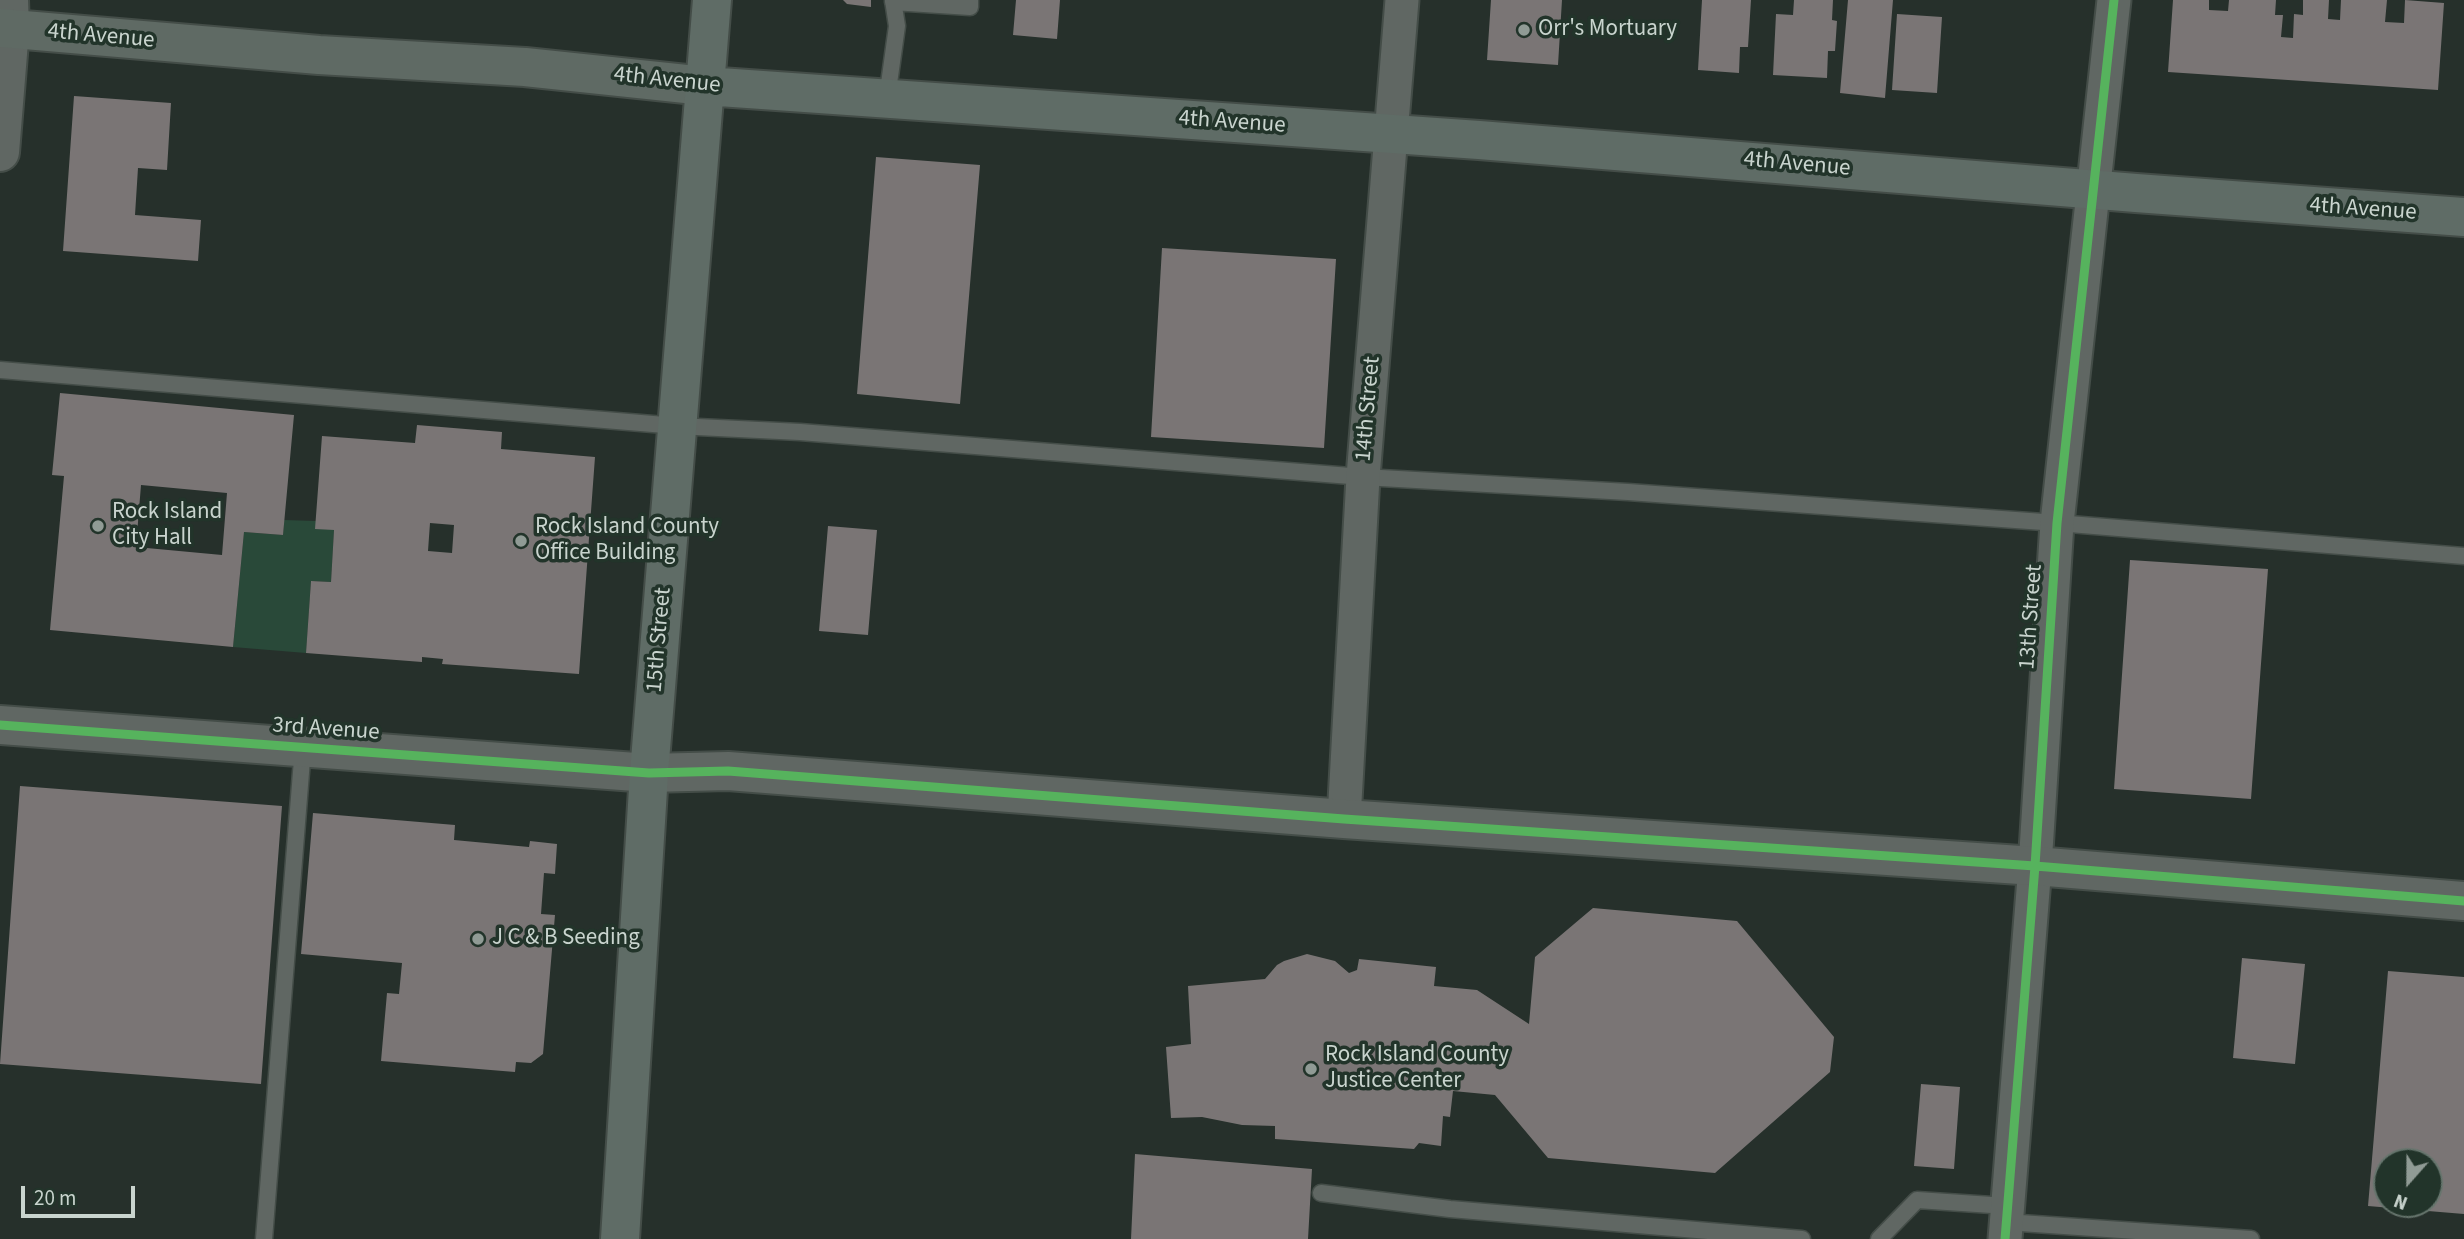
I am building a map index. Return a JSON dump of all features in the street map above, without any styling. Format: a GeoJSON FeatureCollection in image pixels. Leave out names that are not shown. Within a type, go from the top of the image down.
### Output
{"type":"FeatureCollection","features":[{"type":"Feature","properties":{"kind":"main road","name":"15th Street"},"geometry":{"type":"LineString","coordinates":[[620,1239],[649,773],[712,0]]}},
{"type":"Feature","properties":{"kind":"main road","name":"4th Avenue"},"geometry":{"type":"LineString","coordinates":[[6,19],[319,55],[526,67],[705,86],[1391,134],[2464,217]]}},
{"type":"Feature","properties":{"kind":"street","name":"14th Street"},"geometry":{"type":"LineString","coordinates":[[1344,820],[1363,477],[1402,0]]}},
{"type":"Feature","properties":{"kind":"street","name":"13th Street"},"geometry":{"type":"LineString","coordinates":[[2006,1222],[2035,866],[2057,523],[2114,0]]}},
{"type":"Feature","properties":{"kind":"street"},"geometry":{"type":"LineString","coordinates":[[0,152],[6,19]]}},
{"type":"Feature","properties":{"kind":"street","name":"3rd Avenue"},"geometry":{"type":"LineString","coordinates":[[0,725],[649,773],[728,771],[1344,820],[2035,866],[2464,901]]}},
{"type":"Feature","properties":{"kind":"lane"},"geometry":{"type":"LineString","coordinates":[[887,98],[897,26],[893,1],[970,6],[970,0]]}},
{"type":"Feature","properties":{"kind":"lane"},"geometry":{"type":"LineString","coordinates":[[0,370],[677,426],[800,432],[1363,477],[1628,492],[2057,523],[2464,556]]}},
{"type":"Feature","properties":{"kind":"lane"},"geometry":{"type":"LineString","coordinates":[[264,1239],[303,747]]}},
{"type":"Feature","properties":{"kind":"lane"},"geometry":{"type":"LineString","coordinates":[[1321,1193],[1450,1209],[1802,1239]]}},
{"type":"Feature","properties":{"kind":"lane"},"geometry":{"type":"LineString","coordinates":[[1879,1239],[1917,1199],[2006,1222],[2251,1239]]}},
{"type":"Feature","properties":{"kind":"green space"},"geometry":{"type":"Polygon","coordinates":[[[284,520],[316,521],[334,530],[331,582],[311,581],[306,653],[233,647],[244,532],[283,535],[284,520]]]}},
{"type":"Feature","properties":{"kind":"building"},"geometry":{"type":"Polygon","coordinates":[[[843,0],[871,0],[871,7],[847,4],[843,0]]]}},
{"type":"Feature","properties":{"kind":"building"},"geometry":{"type":"Polygon","coordinates":[[[1016,0],[1060,0],[1057,39],[1013,35],[1016,0]]]}},
{"type":"Feature","properties":{"kind":"building","name":"Orr's Mortuary"},"geometry":{"type":"Polygon","coordinates":[[[1491,0],[1562,0],[1558,65],[1487,60],[1491,0]]]}},
{"type":"Feature","properties":{"kind":"building"},"geometry":{"type":"Polygon","coordinates":[[[1702,0],[1751,0],[1748,47],[1740,47],[1739,73],[1698,70],[1702,0]]]}},
{"type":"Feature","properties":{"kind":"building"},"geometry":{"type":"Polygon","coordinates":[[[1794,0],[1833,0],[1832,20],[1837,21],[1835,51],[1828,51],[1827,78],[1773,75],[1776,14],[1793,15],[1794,0]]]}},
{"type":"Feature","properties":{"kind":"building"},"geometry":{"type":"Polygon","coordinates":[[[1848,0],[1893,0],[1885,98],[1840,93],[1848,0]]]}},
{"type":"Feature","properties":{"kind":"building"},"geometry":{"type":"Polygon","coordinates":[[[2173,0],[2209,0],[2209,10],[2228,11],[2229,0],[2276,0],[2275,15],[2283,15],[2281,37],[2293,38],[2294,14],[2303,15],[2303,0],[2329,0],[2328,19],[2340,20],[2341,0],[2387,0],[2385,22],[2404,23],[2405,0],[2444,3],[2438,90],[2168,72],[2173,0]]]}},
{"type":"Feature","properties":{"kind":"building"},"geometry":{"type":"Polygon","coordinates":[[[1897,14],[1942,17],[1937,93],[1892,90],[1897,14]]]}},
{"type":"Feature","properties":{"kind":"building"},"geometry":{"type":"Polygon","coordinates":[[[74,96],[171,103],[167,170],[138,168],[135,215],[201,220],[198,261],[63,251],[74,96]]]}},
{"type":"Feature","properties":{"kind":"building"},"geometry":{"type":"Polygon","coordinates":[[[876,157],[980,165],[960,404],[857,394],[876,157]]]}},
{"type":"Feature","properties":{"kind":"building"},"geometry":{"type":"Polygon","coordinates":[[[1162,248],[1336,259],[1324,448],[1151,437],[1162,248]]]}},
{"type":"Feature","properties":{"kind":"building","name":"Rock Island City Hall"},"geometry":{"type":"Polygon","coordinates":[[[60,393],[294,415],[283,535],[244,532],[233,647],[50,630],[64,476],[52,475],[60,393]],[[141,485],[136,547],[222,555],[227,493],[141,485]]]}},
{"type":"Feature","properties":{"kind":"building","name":"Rock Island County Office Building"},"geometry":{"type":"Polygon","coordinates":[[[417,425],[502,432],[501,449],[595,457],[579,674],[442,664],[443,659],[422,657],[422,662],[306,653],[311,581],[331,582],[334,530],[315,529],[322,436],[415,443],[417,425]],[[430,523],[428,551],[452,553],[454,525],[430,523]]]}},
{"type":"Feature","properties":{"kind":"building"},"geometry":{"type":"Polygon","coordinates":[[[828,526],[877,530],[868,635],[819,631],[828,526]]]}},
{"type":"Feature","properties":{"kind":"building"},"geometry":{"type":"Polygon","coordinates":[[[2130,560],[2268,569],[2251,799],[2114,789],[2130,560]]]}},
{"type":"Feature","properties":{"kind":"building"},"geometry":{"type":"Polygon","coordinates":[[[20,786],[282,806],[261,1084],[0,1064],[20,786]]]}},
{"type":"Feature","properties":{"kind":"building","name":"J C & B Seeding"},"geometry":{"type":"Polygon","coordinates":[[[313,813],[455,825],[454,840],[529,847],[530,841],[557,844],[555,874],[544,873],[541,914],[555,915],[543,1054],[531,1063],[516,1062],[515,1072],[381,1061],[387,993],[399,994],[402,963],[301,954],[313,813]]]}},
{"type":"Feature","properties":{"kind":"building"},"geometry":{"type":"Polygon","coordinates":[[[1593,908],[1737,921],[1834,1037],[1830,1072],[1715,1173],[1548,1158],[1495,1095],[1453,1091],[1450,1117],[1443,1116],[1441,1146],[1419,1143],[1414,1149],[1275,1139],[1275,1126],[1242,1125],[1202,1117],[1171,1118],[1166,1047],[1191,1044],[1188,986],[1265,979],[1277,965],[1307,954],[1335,961],[1349,973],[1357,970],[1359,959],[1436,967],[1434,986],[1477,990],[1529,1024],[1535,957],[1593,908]]]}},
{"type":"Feature","properties":{"kind":"building"},"geometry":{"type":"Polygon","coordinates":[[[2242,958],[2305,964],[2295,1064],[2233,1058],[2242,958]]]}},
{"type":"Feature","properties":{"kind":"building"},"geometry":{"type":"Polygon","coordinates":[[[2388,971],[2464,977],[2464,1214],[2443,1212],[2443,1148],[2373,1148],[2373,1206],[2368,1206],[2388,971]]]}},
{"type":"Feature","properties":{"kind":"building"},"geometry":{"type":"Polygon","coordinates":[[[1921,1084],[1960,1087],[1954,1169],[1914,1166],[1921,1084]]]}},
{"type":"Feature","properties":{"kind":"building"},"geometry":{"type":"Polygon","coordinates":[[[1135,1154],[1312,1169],[1308,1239],[1131,1239],[1135,1154]]]}},
{"type":"Feature","properties":{"kind":"cycle path"},"geometry":{"type":"LineString","coordinates":[[2005,1239],[2035,866],[2057,523],[2114,0]]}},
{"type":"Feature","properties":{"kind":"cycle path"},"geometry":{"type":"LineString","coordinates":[[0,725],[649,773],[728,771],[1344,819],[2035,866],[2464,901]]}},
{"type":"Feature","properties":{"kind":"place","name":"Orr's Mortuary"},"geometry":{"type":"Point","coordinates":[1524,30]}},
{"type":"Feature","properties":{"kind":"place","name":"Rock Island City Hall"},"geometry":{"type":"Point","coordinates":[98,526]}},
{"type":"Feature","properties":{"kind":"place","name":"Rock Island County Office Building"},"geometry":{"type":"Point","coordinates":[521,541]}},
{"type":"Feature","properties":{"kind":"place","name":"J C & B Seeding"},"geometry":{"type":"Point","coordinates":[478,939]}},
{"type":"Feature","properties":{"kind":"place","name":"Rock Island County Justice Center"},"geometry":{"type":"Point","coordinates":[1311,1069]}}]}
